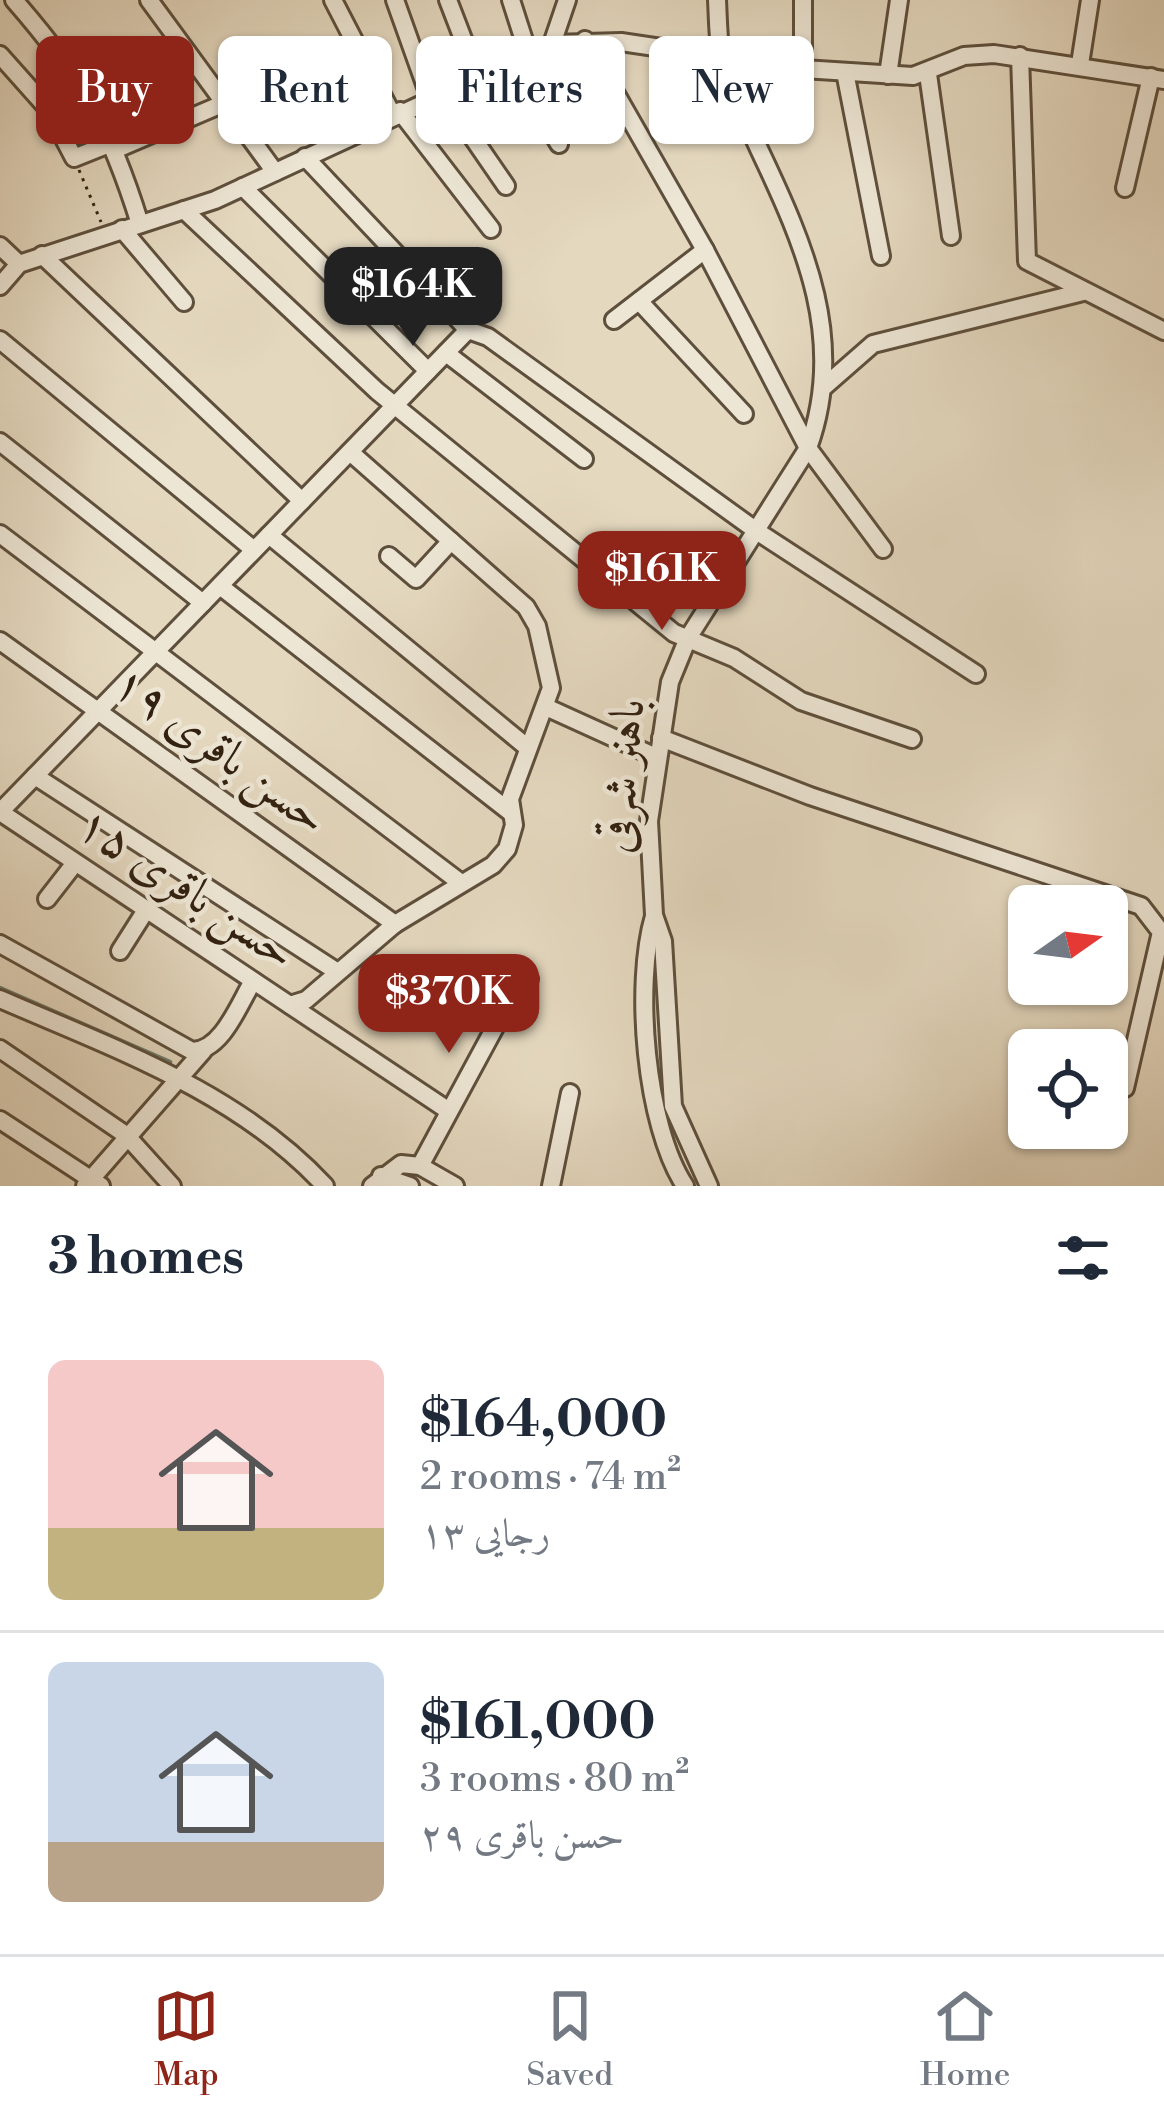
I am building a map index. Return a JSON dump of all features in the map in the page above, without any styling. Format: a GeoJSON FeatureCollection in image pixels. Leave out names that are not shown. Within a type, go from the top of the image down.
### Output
{"type":"FeatureCollection","features":[{"type":"Feature","properties":{"kind":"street"},"geometry":{"type":"LineString","coordinates":[[14,0],[77,75],[115,146],[123,229],[184,302]]}},
{"type":"Feature","properties":{"kind":"street"},"geometry":{"type":"LineString","coordinates":[[149,0],[218,92]]}},
{"type":"Feature","properties":{"kind":"street"},"geometry":{"type":"LineString","coordinates":[[333,0],[396,112],[491,229]]}},
{"type":"Feature","properties":{"kind":"street"},"geometry":{"type":"LineString","coordinates":[[394,0],[416,50]]}},
{"type":"Feature","properties":{"kind":"street"},"geometry":{"type":"LineString","coordinates":[[448,0],[462,36]]}},
{"type":"Feature","properties":{"kind":"street"},"geometry":{"type":"LineString","coordinates":[[511,0],[523,36]]}},
{"type":"Feature","properties":{"kind":"street"},"geometry":{"type":"LineString","coordinates":[[555,36],[567,0]]}},
{"type":"Feature","properties":{"kind":"street","name":"باهنر شرقی"},"geometry":{"type":"LineString","coordinates":[[717,0],[720,36]]}},
{"type":"Feature","properties":{"kind":"street"},"geometry":{"type":"LineString","coordinates":[[803,0],[803,36]]}},
{"type":"Feature","properties":{"kind":"street"},"geometry":{"type":"LineString","coordinates":[[888,75],[899,0]]}},
{"type":"Feature","properties":{"kind":"street"},"geometry":{"type":"LineString","coordinates":[[1080,64],[1090,0]]}},
{"type":"Feature","properties":{"kind":"street"},"geometry":{"type":"LineString","coordinates":[[0,55],[49,110],[74,158],[218,106]]}},
{"type":"Feature","properties":{"kind":"street"},"geometry":{"type":"LineString","coordinates":[[814,70],[928,74],[964,56],[1020,56],[1158,78],[1125,188]]}},
{"type":"Feature","properties":{"kind":"street"},"geometry":{"type":"LineString","coordinates":[[1020,56],[1027,261],[1164,332]]}},
{"type":"Feature","properties":{"kind":"street"},"geometry":{"type":"LineString","coordinates":[[845,72],[881,256]]}},
{"type":"Feature","properties":{"kind":"street"},"geometry":{"type":"LineString","coordinates":[[928,74],[951,236]]}},
{"type":"Feature","properties":{"kind":"street"},"geometry":{"type":"LineString","coordinates":[[0,286],[19,264],[243,187],[416,104]]}},
{"type":"Feature","properties":{"kind":"street"},"geometry":{"type":"LineString","coordinates":[[625,110],[705,250],[808,448],[883,549]]}},
{"type":"Feature","properties":{"kind":"street"},"geometry":{"type":"LineString","coordinates":[[255,144],[275,172]]}},
{"type":"Feature","properties":{"kind":"street"},"geometry":{"type":"LineString","coordinates":[[473,144],[506,187]]}},
{"type":"Feature","properties":{"kind":"street","name":"باهنر شرقی"},"geometry":{"type":"LineString","coordinates":[[709,1186],[673,1106],[663,940],[655,915],[649,821],[670,682],[688,638],[808,448],[825,386],[820,302],[807,255],[760,144]]}},
{"type":"Feature","properties":{"kind":"street"},"geometry":{"type":"LineString","coordinates":[[305,157],[468,330],[488,337],[758,532],[976,674]]}},
{"type":"Feature","properties":{"kind":"street"},"geometry":{"type":"LineString","coordinates":[[243,187],[428,371]]}},
{"type":"Feature","properties":{"kind":"street"},"geometry":{"type":"LineString","coordinates":[[184,210],[396,405],[674,633],[734,658],[801,701],[912,740]]}},
{"type":"Feature","properties":{"kind":"street"},"geometry":{"type":"LineString","coordinates":[[0,246],[19,264]]}},
{"type":"Feature","properties":{"kind":"street"},"geometry":{"type":"LineString","coordinates":[[614,320],[705,250]]}},
{"type":"Feature","properties":{"kind":"street"},"geometry":{"type":"LineString","coordinates":[[42,255],[302,501]]}},
{"type":"Feature","properties":{"kind":"street"},"geometry":{"type":"LineString","coordinates":[[825,386],[872,344],[1083,292]]}},
{"type":"Feature","properties":{"kind":"street"},"geometry":{"type":"LineString","coordinates":[[639,301],[744,414]]}},
{"type":"Feature","properties":{"kind":"street"},"geometry":{"type":"LineString","coordinates":[[0,812],[468,330]]}},
{"type":"Feature","properties":{"kind":"street"},"geometry":{"type":"LineString","coordinates":[[0,340],[254,550]]}},
{"type":"Feature","properties":{"kind":"street"},"geometry":{"type":"LineString","coordinates":[[446,353],[584,459]]}},
{"type":"Feature","properties":{"kind":"street"},"geometry":{"type":"LineString","coordinates":[[0,442],[203,603]]}},
{"type":"Feature","properties":{"kind":"street"},"geometry":{"type":"LineString","coordinates":[[290,1006],[306,1000],[394,924],[493,865],[507,849],[514,825],[510,812],[528,748],[548,708],[550,676],[533,616],[350,452]]}},
{"type":"Feature","properties":{"kind":"street"},"geometry":{"type":"LineString","coordinates":[[0,534],[461,883]]}},
{"type":"Feature","properties":{"kind":"street"},"geometry":{"type":"LineString","coordinates":[[269,535],[528,748]]}},
{"type":"Feature","properties":{"kind":"street"},"geometry":{"type":"LineString","coordinates":[[389,556],[416,579],[451,541]]}},
{"type":"Feature","properties":{"kind":"street"},"geometry":{"type":"LineString","coordinates":[[220,586],[510,812]]}},
{"type":"Feature","properties":{"kind":"street","name":"حسن باقری ۱۹"},"geometry":{"type":"LineString","coordinates":[[0,641],[394,924]]}},
{"type":"Feature","properties":{"kind":"street"},"geometry":{"type":"LineString","coordinates":[[548,708],[656,757]]}},
{"type":"Feature","properties":{"kind":"street"},"geometry":{"type":"LineString","coordinates":[[661,738],[810,796],[1142,906],[1161,932],[1128,1075]]}},
{"type":"Feature","properties":{"kind":"street"},"geometry":{"type":"LineString","coordinates":[[35,776],[336,971]]}},
{"type":"Feature","properties":{"kind":"street","name":"حسن باقری ۱۵"},"geometry":{"type":"LineString","coordinates":[[0,812],[449,1111]]}},
{"type":"Feature","properties":{"kind":"street"},"geometry":{"type":"LineString","coordinates":[[47,899],[75,862]]}},
{"type":"Feature","properties":{"kind":"street"},"geometry":{"type":"LineString","coordinates":[[120,951],[146,910]]}},
{"type":"Feature","properties":{"kind":"street","name":"باهنر شرقی"},"geometry":{"type":"LineString","coordinates":[[655,915],[645,947],[653,1097],[680,1183]]}},
{"type":"Feature","properties":{"kind":"street"},"geometry":{"type":"LineString","coordinates":[[0,944],[183,1049],[203,1052]]}},
{"type":"Feature","properties":{"kind":"street"},"geometry":{"type":"LineString","coordinates":[[420,1166],[508,1003],[529,980]]}},
{"type":"Feature","properties":{"kind":"street"},"geometry":{"type":"LineString","coordinates":[[0,1120],[92,1183],[126,1135],[217,1041],[253,981]]}},
{"type":"Feature","properties":{"kind":"street"},"geometry":{"type":"LineString","coordinates":[[0,999],[180,1078],[248,1117],[326,1186]]}},
{"type":"Feature","properties":{"kind":"street"},"geometry":{"type":"LineString","coordinates":[[0,1049],[126,1135],[172,1186]]}},
{"type":"Feature","properties":{"kind":"street"},"geometry":{"type":"LineString","coordinates":[[551,1186],[570,1093]]}},
{"type":"Feature","properties":{"kind":"street"},"geometry":{"type":"LineString","coordinates":[[377,1181],[401,1165],[420,1166],[455,1186]]}},
{"type":"Feature","properties":{"kind":"street"},"geometry":{"type":"LineString","coordinates":[[377,1181],[410,1186]]}},
{"type":"Feature","properties":{"kind":"path"},"geometry":{"type":"LineString","coordinates":[[74,158],[123,229]]}},
{"type":"Feature","properties":{"kind":"waterway"},"geometry":{"type":"LineString","coordinates":[[0,988],[170,1062]]}}]}
